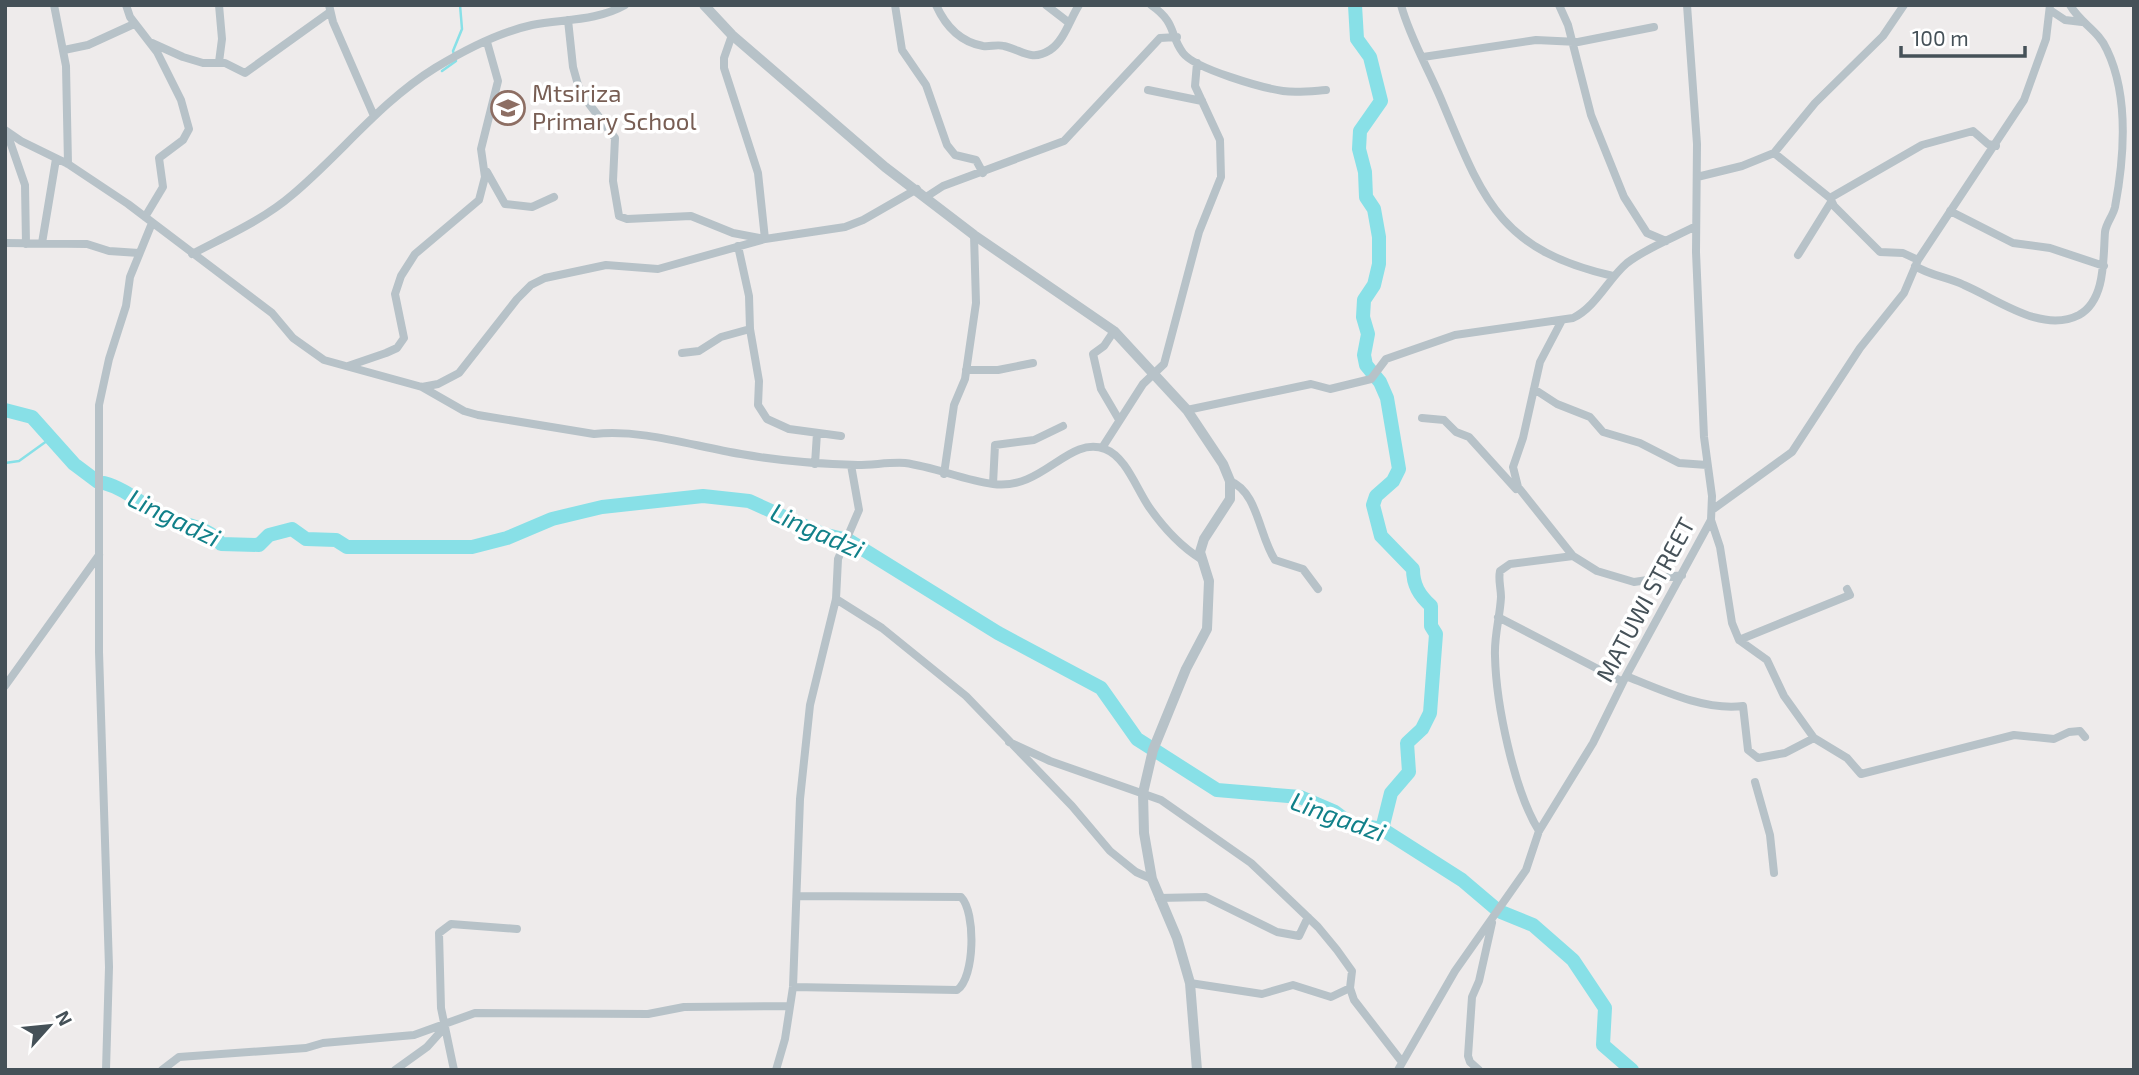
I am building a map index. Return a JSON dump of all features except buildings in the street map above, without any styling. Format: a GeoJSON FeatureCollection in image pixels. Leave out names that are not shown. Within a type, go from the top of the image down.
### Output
{"type":"FeatureCollection","features":[{"type":"Feature","properties":{"kind":"street"},"geometry":{"type":"LineString","coordinates":[[54,5],[64,50],[68,164]]}},
{"type":"Feature","properties":{"kind":"street"},"geometry":{"type":"LineString","coordinates":[[126,5],[134,24],[152,43],[181,100],[188,134],[159,158],[163,187],[145,217]]}},
{"type":"Feature","properties":{"kind":"street"},"geometry":{"type":"LineString","coordinates":[[219,5],[222,39],[219,62]]}},
{"type":"Feature","properties":{"kind":"street"},"geometry":{"type":"LineString","coordinates":[[192,254],[286,200],[374,116],[436,68],[487,42],[529,26],[601,15],[625,5]]}},
{"type":"Feature","properties":{"kind":"street"},"geometry":{"type":"LineString","coordinates":[[704,5],[732,34],[877,160],[974,235],[1114,331],[1187,410],[1215,450],[1230,481],[1228,505],[1204,539],[1201,559],[1209,580],[1207,629],[1186,669],[1153,750],[1143,793],[1144,833],[1152,878],[1177,938],[1190,983],[1198,1070]]}},
{"type":"Feature","properties":{"kind":"street"},"geometry":{"type":"LineString","coordinates":[[895,5],[902,50],[923,79],[947,145],[955,155],[976,160],[983,173]]}},
{"type":"Feature","properties":{"kind":"street"},"geometry":{"type":"LineString","coordinates":[[936,5],[951,30],[962,38],[982,46],[1005,46],[1027,56],[1050,50],[1058,42],[1079,5]]}},
{"type":"Feature","properties":{"kind":"street"},"geometry":{"type":"LineString","coordinates":[[1046,5],[1068,22]]}},
{"type":"Feature","properties":{"kind":"street"},"geometry":{"type":"LineString","coordinates":[[1151,5],[1171,23],[1182,51],[1197,63],[1267,88],[1286,91],[1326,90]]}},
{"type":"Feature","properties":{"kind":"street"},"geometry":{"type":"LineString","coordinates":[[1401,5],[1463,156],[1486,197],[1512,231],[1579,267],[1613,276]]}},
{"type":"Feature","properties":{"kind":"street"},"geometry":{"type":"LineString","coordinates":[[1559,5],[1591,115],[1624,197],[1647,233],[1666,241]]}},
{"type":"Feature","properties":{"kind":"street","name":"MATUWI STREET"},"geometry":{"type":"LineString","coordinates":[[1400,1066],[1455,971],[1526,870],[1538,831],[1593,743],[1624,679],[1712,515],[1707,465],[1696,226],[1698,177],[1687,5]]}},
{"type":"Feature","properties":{"kind":"street"},"geometry":{"type":"LineString","coordinates":[[1698,177],[1742,166],[1774,153],[1815,103],[1883,36],[1904,5]]}},
{"type":"Feature","properties":{"kind":"street"},"geometry":{"type":"LineString","coordinates":[[1774,153],[1831,200],[1880,252],[1903,253],[1933,275],[1963,284],[2027,316],[2056,319],[2080,314],[2089,306],[2104,266],[2105,231],[2115,208],[2121,112],[2107,50],[2070,5]]}},
{"type":"Feature","properties":{"kind":"street"},"geometry":{"type":"LineString","coordinates":[[2050,8],[2065,20],[2082,22]]}},
{"type":"Feature","properties":{"kind":"street"},"geometry":{"type":"LineString","coordinates":[[2050,8],[2046,39],[2024,100],[1917,263],[1904,293],[1860,348],[1792,452],[1712,515],[1720,547],[1731,623],[1739,640],[1767,660],[1784,696],[1814,738],[1847,758],[1861,774],[2014,735],[2054,738],[2080,731],[2085,737]]}},
{"type":"Feature","properties":{"kind":"street"},"geometry":{"type":"LineString","coordinates":[[152,43],[203,63],[219,62],[240,71],[251,71],[330,9],[374,116]]}},
{"type":"Feature","properties":{"kind":"street"},"geometry":{"type":"LineString","coordinates":[[568,20],[573,67],[580,92],[615,138],[613,181],[619,216],[627,219],[691,216],[733,233],[765,239]]}},
{"type":"Feature","properties":{"kind":"street"},"geometry":{"type":"LineString","coordinates":[[64,50],[88,46],[134,24]]}},
{"type":"Feature","properties":{"kind":"street"},"geometry":{"type":"LineString","coordinates":[[1423,57],[1536,40],[1571,42],[1618,36],[1654,27]]}},
{"type":"Feature","properties":{"kind":"street"},"geometry":{"type":"LineString","coordinates":[[732,34],[724,58],[724,68],[758,173],[765,239]]}},
{"type":"Feature","properties":{"kind":"street"},"geometry":{"type":"LineString","coordinates":[[926,197],[943,186],[1064,141],[1081,126],[1160,38],[1177,37]]}},
{"type":"Feature","properties":{"kind":"street"},"geometry":{"type":"LineString","coordinates":[[487,42],[498,81],[481,149],[485,169],[505,204],[533,208],[554,197]]}},
{"type":"Feature","properties":{"kind":"street"},"geometry":{"type":"LineString","coordinates":[[1102,448],[1118,418],[1143,384],[1164,364],[1199,232],[1221,177],[1220,140],[1194,76],[1197,63]]}},
{"type":"Feature","properties":{"kind":"street"},"geometry":{"type":"LineString","coordinates":[[1148,90],[1202,101]]}},
{"type":"Feature","properties":{"kind":"street"},"geometry":{"type":"LineString","coordinates":[[5,130],[68,164],[145,217],[272,313],[293,338],[324,359],[422,387],[436,397],[478,415],[594,434],[608,432],[671,438],[740,454],[815,464],[908,464],[944,474],[1009,486],[1030,481],[1073,451],[1102,448],[1121,459],[1160,521],[1188,551],[1201,559]]}},
{"type":"Feature","properties":{"kind":"street"},"geometry":{"type":"LineString","coordinates":[[5,130],[25,185],[26,244]]}},
{"type":"Feature","properties":{"kind":"street"},"geometry":{"type":"LineString","coordinates":[[1798,255],[1831,200],[1922,145],[1973,131],[1988,144],[1996,146]]}},
{"type":"Feature","properties":{"kind":"street"},"geometry":{"type":"LineString","coordinates":[[42,243],[56,159]]}},
{"type":"Feature","properties":{"kind":"street"},"geometry":{"type":"LineString","coordinates":[[345,366],[397,348],[404,338],[395,294],[401,276],[415,254],[479,200],[485,169]]}},
{"type":"Feature","properties":{"kind":"street"},"geometry":{"type":"LineString","coordinates":[[422,387],[438,384],[459,373],[517,299],[537,281],[606,265],[658,269],[765,239],[845,227],[863,220],[917,189]]}},
{"type":"Feature","properties":{"kind":"street"},"geometry":{"type":"LineString","coordinates":[[1950,211],[2013,243],[2050,248],[2104,266]]}},
{"type":"Feature","properties":{"kind":"street"},"geometry":{"type":"LineString","coordinates":[[106,1070],[109,967],[99,652],[99,405],[139,253],[152,223]]}},
{"type":"Feature","properties":{"kind":"street"},"geometry":{"type":"LineString","coordinates":[[1187,410],[1311,384],[1330,389],[1371,379],[1380,366],[1394,355],[1462,333],[1561,322],[1585,311],[1613,276],[1629,262],[1696,226]]}},
{"type":"Feature","properties":{"kind":"street"},"geometry":{"type":"LineString","coordinates":[[944,474],[954,405],[966,370],[976,303],[974,235]]}},
{"type":"Feature","properties":{"kind":"street"},"geometry":{"type":"LineString","coordinates":[[5,243],[88,244],[109,250],[139,253]]}},
{"type":"Feature","properties":{"kind":"street"},"geometry":{"type":"LineString","coordinates":[[738,246],[749,296],[750,329],[759,381],[757,400],[765,416],[789,429],[841,436]]}},
{"type":"Feature","properties":{"kind":"street"},"geometry":{"type":"LineString","coordinates":[[1525,499],[1513,467],[1542,358],[1553,343],[1561,322]]}},
{"type":"Feature","properties":{"kind":"street"},"geometry":{"type":"LineString","coordinates":[[682,353],[699,351],[721,337],[750,329]]}},
{"type":"Feature","properties":{"kind":"street"},"geometry":{"type":"LineString","coordinates":[[1114,331],[1104,346],[1093,354],[1101,389],[1118,418]]}},
{"type":"Feature","properties":{"kind":"street"},"geometry":{"type":"LineString","coordinates":[[966,370],[998,370],[1033,363]]}},
{"type":"Feature","properties":{"kind":"street"},"geometry":{"type":"LineString","coordinates":[[1534,389],[1557,404],[1590,417],[1603,432],[1640,443],[1679,463],[1707,465]]}},
{"type":"Feature","properties":{"kind":"street"},"geometry":{"type":"LineString","coordinates":[[1422,418],[1444,419],[1456,432],[1469,437],[1573,556],[1597,571],[1625,581],[1682,575]]}},
{"type":"Feature","properties":{"kind":"street"},"geometry":{"type":"LineString","coordinates":[[993,484],[995,446],[1034,440],[1063,426]]}},
{"type":"Feature","properties":{"kind":"street"},"geometry":{"type":"LineString","coordinates":[[815,464],[817,433]]}},
{"type":"Feature","properties":{"kind":"street"},"geometry":{"type":"LineString","coordinates":[[776,1070],[785,1039],[793,986],[800,799],[809,714],[836,599],[838,559],[859,510],[851,464]]}},
{"type":"Feature","properties":{"kind":"street"},"geometry":{"type":"LineString","coordinates":[[1230,481],[1243,489],[1248,496],[1260,532],[1275,560],[1303,569],[1318,589]]}},
{"type":"Feature","properties":{"kind":"street"},"geometry":{"type":"LineString","coordinates":[[5,686],[99,555]]}},
{"type":"Feature","properties":{"kind":"street"},"geometry":{"type":"LineString","coordinates":[[1538,831],[1530,817],[1516,775],[1499,692],[1495,655],[1499,577],[1504,567],[1573,556]]}},
{"type":"Feature","properties":{"kind":"street"},"geometry":{"type":"LineString","coordinates":[[1739,640],[1832,604],[1850,595],[1847,589]]}},
{"type":"Feature","properties":{"kind":"street"},"geometry":{"type":"LineString","coordinates":[[836,599],[882,628],[944,677],[1072,806],[1110,851],[1136,872],[1152,878]]}},
{"type":"Feature","properties":{"kind":"street"},"geometry":{"type":"LineString","coordinates":[[1498,617],[1624,679],[1727,708],[1743,706],[1748,750],[1758,758],[1785,753],[1814,738]]}},
{"type":"Feature","properties":{"kind":"street"},"geometry":{"type":"LineString","coordinates":[[1009,742],[1050,761],[1161,800],[1251,863],[1308,918],[1349,966],[1353,978],[1350,988],[1354,1000],[1400,1066]]}},
{"type":"Feature","properties":{"kind":"street"},"geometry":{"type":"LineString","coordinates":[[1755,782],[1770,835],[1774,873]]}},
{"type":"Feature","properties":{"kind":"street"},"geometry":{"type":"LineString","coordinates":[[793,986],[957,990],[963,986],[969,972],[969,909],[961,897],[798,896]]}},
{"type":"Feature","properties":{"kind":"street"},"geometry":{"type":"LineString","coordinates":[[1159,898],[1206,897],[1277,932],[1299,936],[1308,918]]}},
{"type":"Feature","properties":{"kind":"street"},"geometry":{"type":"LineString","coordinates":[[1479,1070],[1470,1062],[1468,1056],[1469,1018],[1492,920]]}},
{"type":"Feature","properties":{"kind":"street"},"geometry":{"type":"LineString","coordinates":[[454,1070],[441,1009],[437,950],[441,929],[451,924],[517,929]]}},
{"type":"Feature","properties":{"kind":"street"},"geometry":{"type":"LineString","coordinates":[[1190,983],[1262,995],[1283,987],[1301,986],[1318,995],[1331,997],[1350,988]]}},
{"type":"Feature","properties":{"kind":"street"},"geometry":{"type":"LineString","coordinates":[[162,1070],[179,1057],[306,1048],[323,1043],[406,1037],[446,1026],[475,1013],[648,1014],[684,1007],[790,1006]]}},
{"type":"Feature","properties":{"kind":"street"},"geometry":{"type":"LineString","coordinates":[[395,1070],[427,1046],[446,1026]]}},
{"type":"Feature","properties":{"kind":"waterway"},"geometry":{"type":"LineString","coordinates":[[442,71],[456,61],[453,51],[462,29],[460,5]]}},
{"type":"Feature","properties":{"kind":"waterway"},"geometry":{"type":"LineString","coordinates":[[1355,5],[1357,39],[1370,57],[1381,101],[1360,131],[1359,149],[1365,172],[1366,197],[1374,209],[1379,237],[1379,264],[1374,285],[1364,300],[1363,317],[1368,334],[1364,355],[1366,365],[1380,382],[1387,398],[1399,469],[1393,481],[1376,496],[1373,505],[1381,536],[1413,569],[1417,589],[1431,606],[1431,626],[1436,634],[1430,713],[1422,729],[1407,743],[1409,772],[1391,793],[1382,829]]}},
{"type":"Feature","properties":{"kind":"waterway"},"geometry":{"type":"LineString","coordinates":[[5,410],[32,417],[74,464],[98,482]]}},
{"type":"Feature","properties":{"kind":"waterway"},"geometry":{"type":"LineString","coordinates":[[5,463],[19,461],[51,438]]}},
{"type":"Feature","properties":{"kind":"waterway","name":"Lingadzi"},"geometry":{"type":"LineString","coordinates":[[104,483],[122,490],[164,516],[211,534],[221,544],[259,545],[269,535],[292,529],[306,539],[336,540],[347,547],[472,547],[507,538],[552,519],[602,507],[703,496],[749,501],[822,534],[848,540],[998,633],[1101,688],[1137,739],[1217,790],[1300,797],[1335,812],[1351,824],[1382,829],[1462,880],[1495,908]]}},
{"type":"Feature","properties":{"kind":"waterway"},"geometry":{"type":"LineString","coordinates":[[1501,912],[1533,925],[1573,960],[1605,1008],[1603,1045],[1632,1070]]}},
{"type":"Feature","properties":{"kind":"place","name":"Mtsiriza Primary School"},"geometry":{"type":"Point","coordinates":[508,108]}}]}
